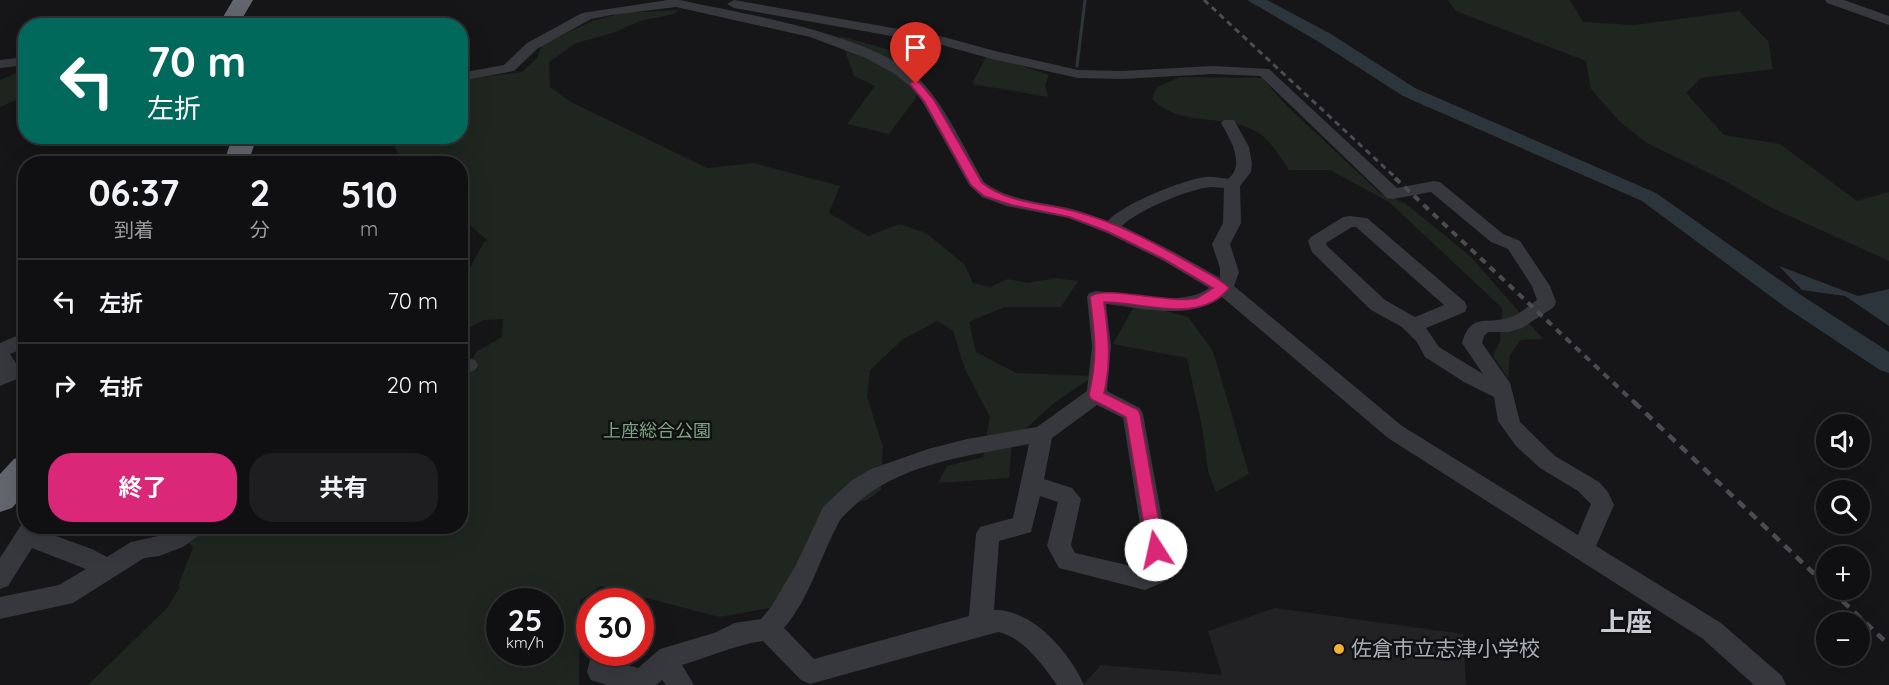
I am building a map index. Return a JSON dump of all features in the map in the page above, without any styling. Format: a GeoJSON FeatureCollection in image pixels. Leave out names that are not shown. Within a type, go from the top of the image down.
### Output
{"type":"FeatureCollection","features":[{"type":"Feature","properties":{"kind":"highway"},"geometry":{"type":"LineString","coordinates":[[233,18],[243,0]]}},
{"type":"Feature","properties":{"kind":"highway"},"geometry":{"type":"LineString","coordinates":[[0,498],[18,477]]}},
{"type":"Feature","properties":{"kind":"street"},"geometry":{"type":"LineString","coordinates":[[700,0],[759,7],[872,30],[944,41],[1078,74],[1121,75],[1213,70],[1263,72],[1393,194],[1434,186],[1497,237],[1514,245],[1541,286],[1547,302],[1513,324],[1488,325],[1473,335],[1472,343],[1476,353],[1503,392],[1505,416],[1511,426],[1537,453],[1560,471],[1581,480],[1599,495],[1603,504],[1582,550]]}},
{"type":"Feature","properties":{"kind":"street"},"geometry":{"type":"LineString","coordinates":[[1832,0],[1889,21]]}},
{"type":"Feature","properties":{"kind":"street"},"geometry":{"type":"LineString","coordinates":[[468,75],[509,68],[532,46],[587,16],[621,9],[679,2],[814,34],[872,55],[900,71],[916,84],[929,100],[977,185],[988,194],[1012,202],[1072,214],[1110,228],[1168,256],[1222,288],[1395,432],[1712,631],[1773,685]]}},
{"type":"Feature","properties":{"kind":"street"},"geometry":{"type":"LineString","coordinates":[[0,64],[18,62]]}},
{"type":"Feature","properties":{"kind":"street"},"geometry":{"type":"LineString","coordinates":[[1110,228],[1119,217],[1149,200],[1170,195],[1198,183],[1232,184],[1240,180],[1244,170],[1243,151],[1229,123]]}},
{"type":"Feature","properties":{"kind":"street"},"geometry":{"type":"LineString","coordinates":[[602,666],[600,672],[628,676],[637,684],[664,661],[686,651],[720,643],[735,634],[768,628],[780,615],[805,571],[831,514],[859,487],[879,475],[920,460],[967,447],[1042,434],[1096,395],[1103,367],[1103,345],[1096,297],[1165,304],[1196,303],[1222,288],[1229,281],[1231,272],[1221,244],[1232,223],[1232,184]]}},
{"type":"Feature","properties":{"kind":"street"},"geometry":{"type":"LineString","coordinates":[[1412,326],[1458,308],[1361,222],[1349,221],[1317,240],[1317,248],[1378,305],[1412,326],[1425,338],[1432,352],[1471,377],[1503,392]]}},
{"type":"Feature","properties":{"kind":"street"},"geometry":{"type":"LineString","coordinates":[[13,373],[0,352],[18,343]]}},
{"type":"Feature","properties":{"kind":"street"},"geometry":{"type":"LineString","coordinates":[[1032,484],[1064,494],[1070,499],[1059,546],[1067,561],[1145,580],[1160,573],[1133,414],[1096,395]]}},
{"type":"Feature","properties":{"kind":"street"},"geometry":{"type":"LineString","coordinates":[[981,624],[988,534],[1023,525],[1042,434]]}},
{"type":"Feature","properties":{"kind":"street"},"geometry":{"type":"LineString","coordinates":[[0,579],[28,534]]}},
{"type":"Feature","properties":{"kind":"street"},"geometry":{"type":"LineString","coordinates":[[36,534],[106,568]]}},
{"type":"Feature","properties":{"kind":"street"},"geometry":{"type":"LineString","coordinates":[[0,608],[64,595],[139,549],[159,546],[183,534]]}},
{"type":"Feature","properties":{"kind":"street"},"geometry":{"type":"LineString","coordinates":[[768,628],[810,672],[999,621],[1023,631],[1048,652],[1071,685]]}},
{"type":"Feature","properties":{"kind":"street"},"geometry":{"type":"LineString","coordinates":[[664,661],[681,685]]}},
{"type":"Feature","properties":{"kind":"shaded area"},"geometry":{"type":"Polygon","coordinates":[[[1779,266],[1858,296],[1889,289],[1889,326],[1845,296],[1802,290],[1779,266]]]}},
{"type":"Feature","properties":{"kind":"shaded area","name":"佐倉市立志津小学校"},"geometry":{"type":"Polygon","coordinates":[[[1275,608],[1463,634],[1466,685],[1083,685],[1101,665],[1222,675],[1208,631],[1275,608]]]}},
{"type":"Feature","properties":{"kind":"green space"},"geometry":{"type":"Polygon","coordinates":[[[1448,0],[1570,0],[1583,22],[1634,25],[1739,11],[1768,41],[1773,69],[1701,78],[1686,93],[1724,135],[1780,144],[1857,201],[1889,192],[1889,261],[1770,207],[1725,181],[1647,143],[1620,122],[1591,89],[1586,61],[1456,11],[1448,0]]]}},
{"type":"Feature","properties":{"kind":"green space","name":"上座総合公園"},"geometry":{"type":"Polygon","coordinates":[[[679,10],[674,14],[640,21],[613,33],[576,43],[549,62],[550,87],[571,102],[707,168],[754,163],[840,186],[829,213],[868,236],[900,224],[926,233],[965,265],[973,283],[990,287],[1008,279],[1027,283],[1056,278],[1078,281],[1061,307],[1004,307],[969,322],[976,352],[1016,373],[1094,376],[1054,403],[1012,441],[1009,478],[938,483],[947,466],[983,457],[990,417],[965,369],[953,331],[937,321],[902,340],[870,370],[867,397],[883,447],[881,490],[867,500],[836,506],[781,606],[719,617],[654,600],[654,588],[601,586],[576,588],[576,666],[579,666],[579,685],[88,685],[167,608],[180,587],[178,586],[193,548],[181,534],[468,534],[468,368],[476,352],[502,337],[503,319],[483,320],[468,328],[468,271],[484,242],[488,241],[468,223],[468,156],[400,156],[394,144],[468,144],[468,79],[522,72],[537,58],[542,45],[590,22],[621,13],[679,10]]]}},
{"type":"Feature","properties":{"kind":"green space"},"geometry":{"type":"Polygon","coordinates":[[[840,36],[886,49],[922,67],[915,99],[889,134],[847,124],[875,86],[854,76],[840,36]]]}},
{"type":"Feature","properties":{"kind":"green space"},"geometry":{"type":"Polygon","coordinates":[[[986,57],[1049,75],[1045,85],[1048,97],[972,84],[986,57]]]}},
{"type":"Feature","properties":{"kind":"green space"},"geometry":{"type":"Polygon","coordinates":[[[18,72],[18,99],[0,107],[0,80],[18,72]]]}},
{"type":"Feature","properties":{"kind":"green space"},"geometry":{"type":"Polygon","coordinates":[[[1180,77],[1262,78],[1288,107],[1381,194],[1405,203],[1471,257],[1543,339],[1521,340],[1510,355],[1508,378],[1493,356],[1500,341],[1502,308],[1389,202],[1330,170],[1289,170],[1268,141],[1247,127],[1177,114],[1152,99],[1157,87],[1180,77]]]}},
{"type":"Feature","properties":{"kind":"green space"},"geometry":{"type":"Polygon","coordinates":[[[1136,303],[1188,317],[1213,351],[1249,474],[1216,492],[1208,471],[1203,432],[1187,358],[1113,344],[1136,303]]]}},
{"type":"Feature","properties":{"kind":"waterway"},"geometry":{"type":"LineString","coordinates":[[1077,66],[1085,0]]}},
{"type":"Feature","properties":{"kind":"waterway"},"geometry":{"type":"LineString","coordinates":[[1255,0],[1325,38],[1409,92],[1649,197],[1793,301],[1889,364]]}},
{"type":"Feature","properties":{"kind":"railway"},"geometry":{"type":"LineString","coordinates":[[1204,0],[1397,179]]}},
{"type":"Feature","properties":{"kind":"railway"},"geometry":{"type":"LineString","coordinates":[[1395,178],[1636,404]]}},
{"type":"Feature","properties":{"kind":"railway"},"geometry":{"type":"LineString","coordinates":[[1634,402],[1816,576]]}},
{"type":"Feature","properties":{"kind":"railway"},"geometry":{"type":"LineString","coordinates":[[1842,600],[1889,645]]}},
{"type":"Feature","properties":{"kind":"place","name":"佐倉市立志津小学校"},"geometry":{"type":"Point","coordinates":[1339,649]}},
{"type":"Feature","properties":{"kind":"district","name":"上座"},"geometry":{"type":"Point","coordinates":[1626,622]}},
{"type":"Feature","properties":{"kind":"route"},"geometry":{"type":"LineString","coordinates":[[916,84],[929,100],[977,185],[988,194],[1012,202],[1072,214],[1113,229],[1168,256],[1222,288],[1196,303],[1165,304],[1096,297],[1103,345],[1103,367],[1096,395],[1133,414],[1156,550]]}}]}
